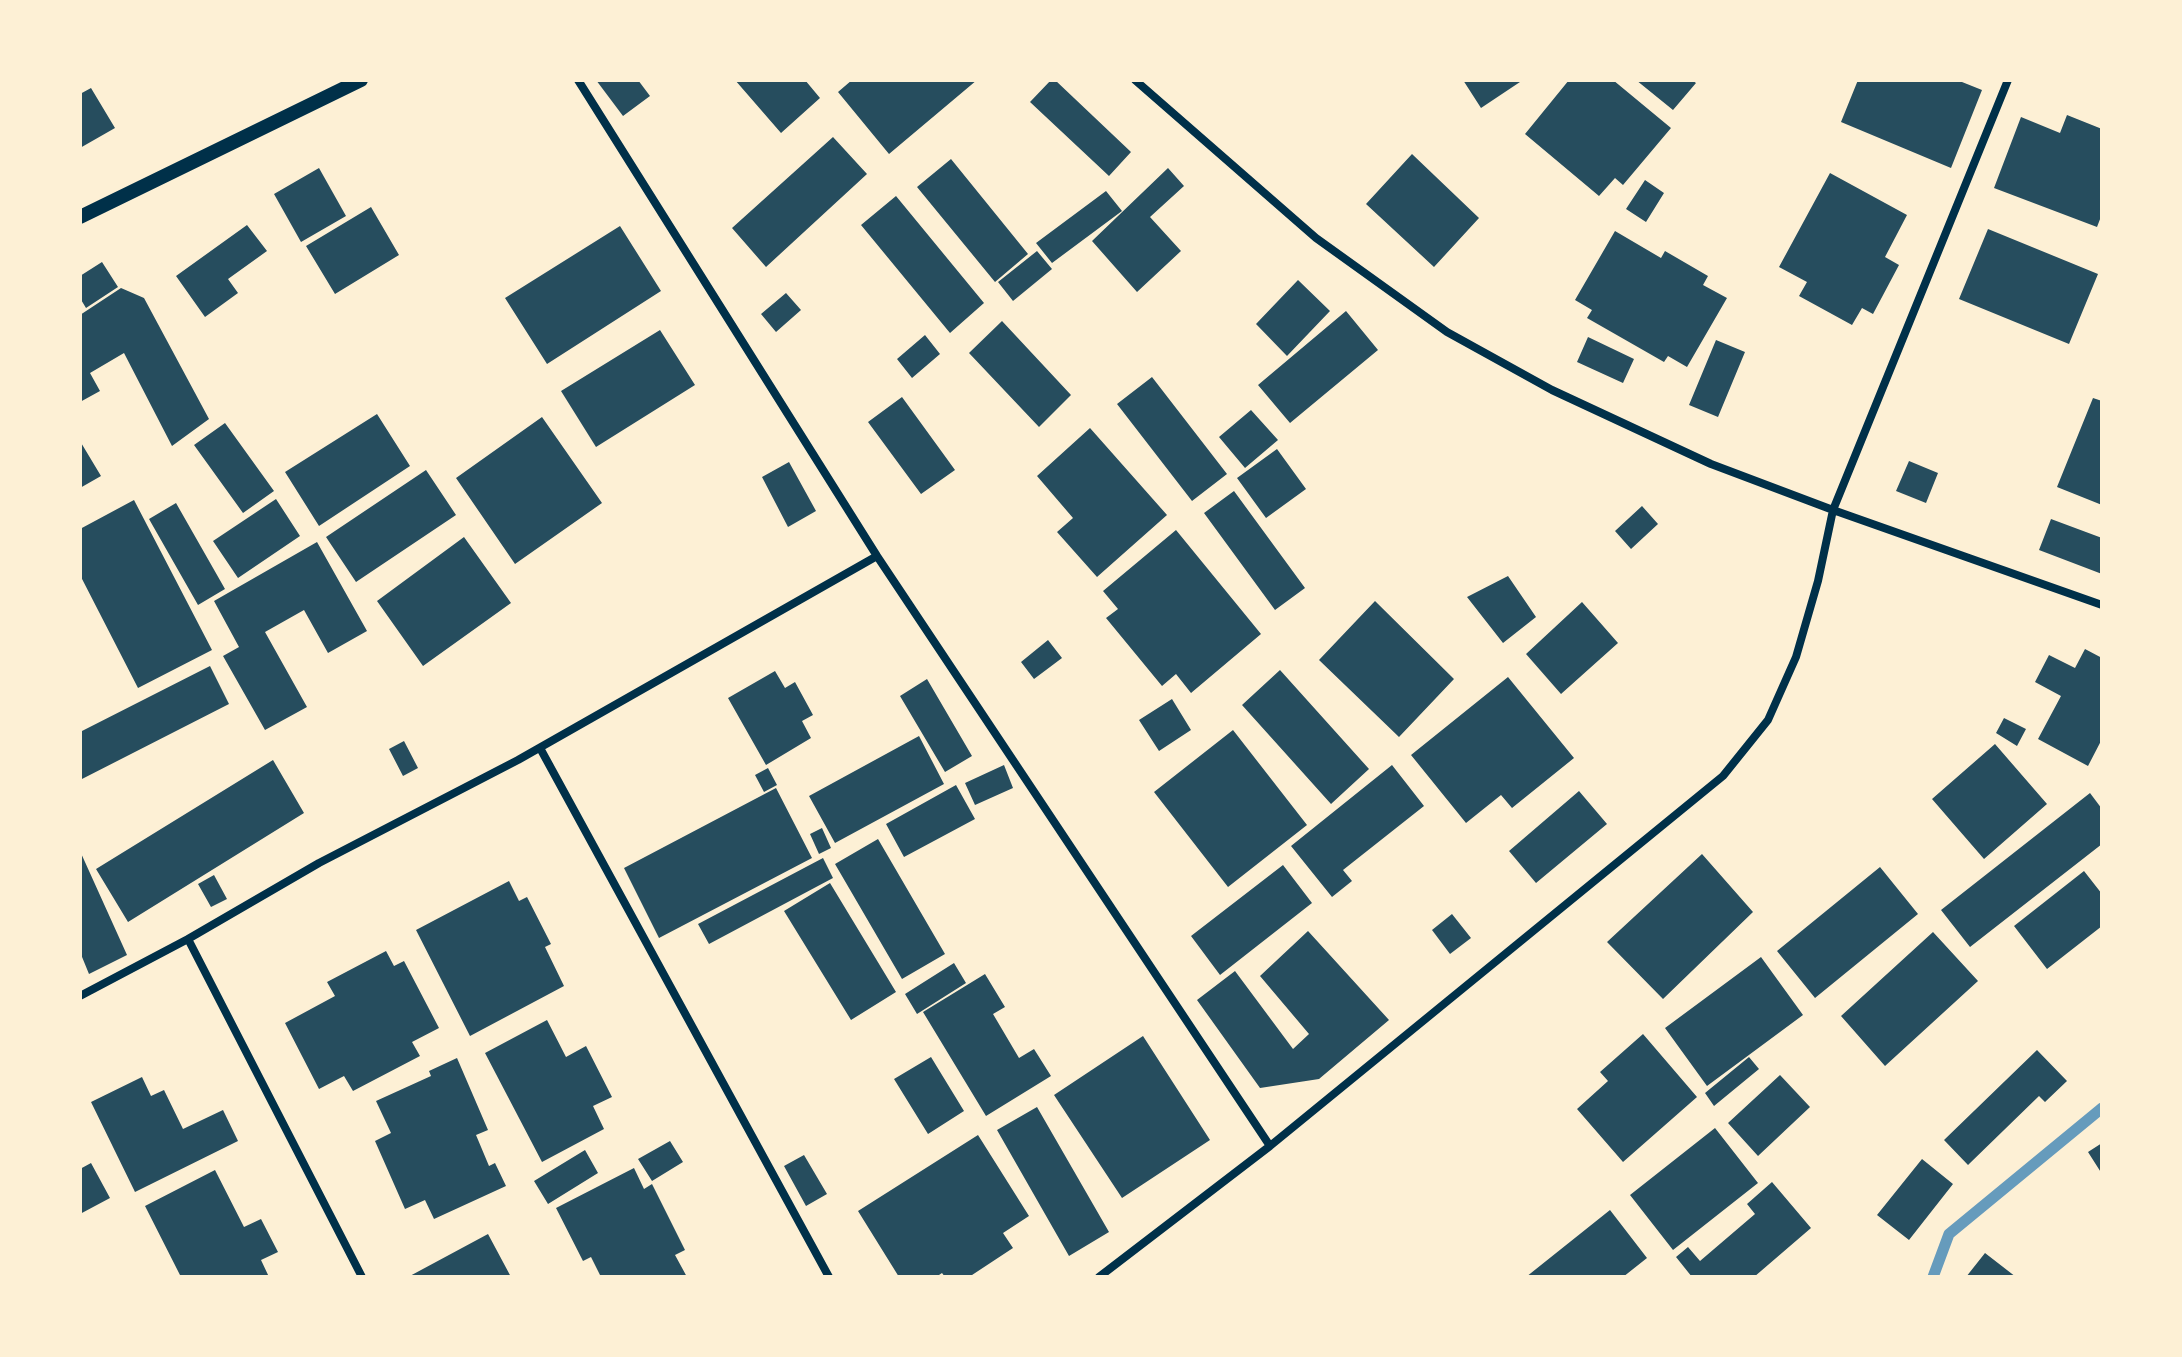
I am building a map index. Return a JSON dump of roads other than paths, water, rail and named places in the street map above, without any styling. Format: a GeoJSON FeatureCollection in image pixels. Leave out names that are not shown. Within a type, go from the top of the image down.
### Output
{"type":"FeatureCollection","features":[{"type":"Feature","properties":{"kind":"street"},"geometry":{"type":"LineString","coordinates":[[80,217],[361,80]]}},
{"type":"Feature","properties":{"kind":"street"},"geometry":{"type":"LineString","coordinates":[[578,80],[877,556],[1270,1146]]}},
{"type":"Feature","properties":{"kind":"street"},"geometry":{"type":"LineString","coordinates":[[1135,80],[1316,238],[1447,332],[1552,390],[1711,464],[2102,605]]}},
{"type":"Feature","properties":{"kind":"street"},"geometry":{"type":"LineString","coordinates":[[1099,1277],[1270,1146],[1723,776],[1768,720],[1796,657],[1818,581],[1833,510],[2008,80]]}},
{"type":"Feature","properties":{"kind":"street"},"geometry":{"type":"LineString","coordinates":[[80,996],[188,939],[319,863],[540,748],[877,556]]}},
{"type":"Feature","properties":{"kind":"street"},"geometry":{"type":"LineString","coordinates":[[540,748],[627,913],[829,1277]]}},
{"type":"Feature","properties":{"kind":"street"},"geometry":{"type":"LineString","coordinates":[[188,939],[362,1277]]}},
{"type":"Feature","properties":{"kind":"waterway"},"geometry":{"type":"LineString","coordinates":[[1933,1277],[1949,1234],[2102,1108]]}}]}
